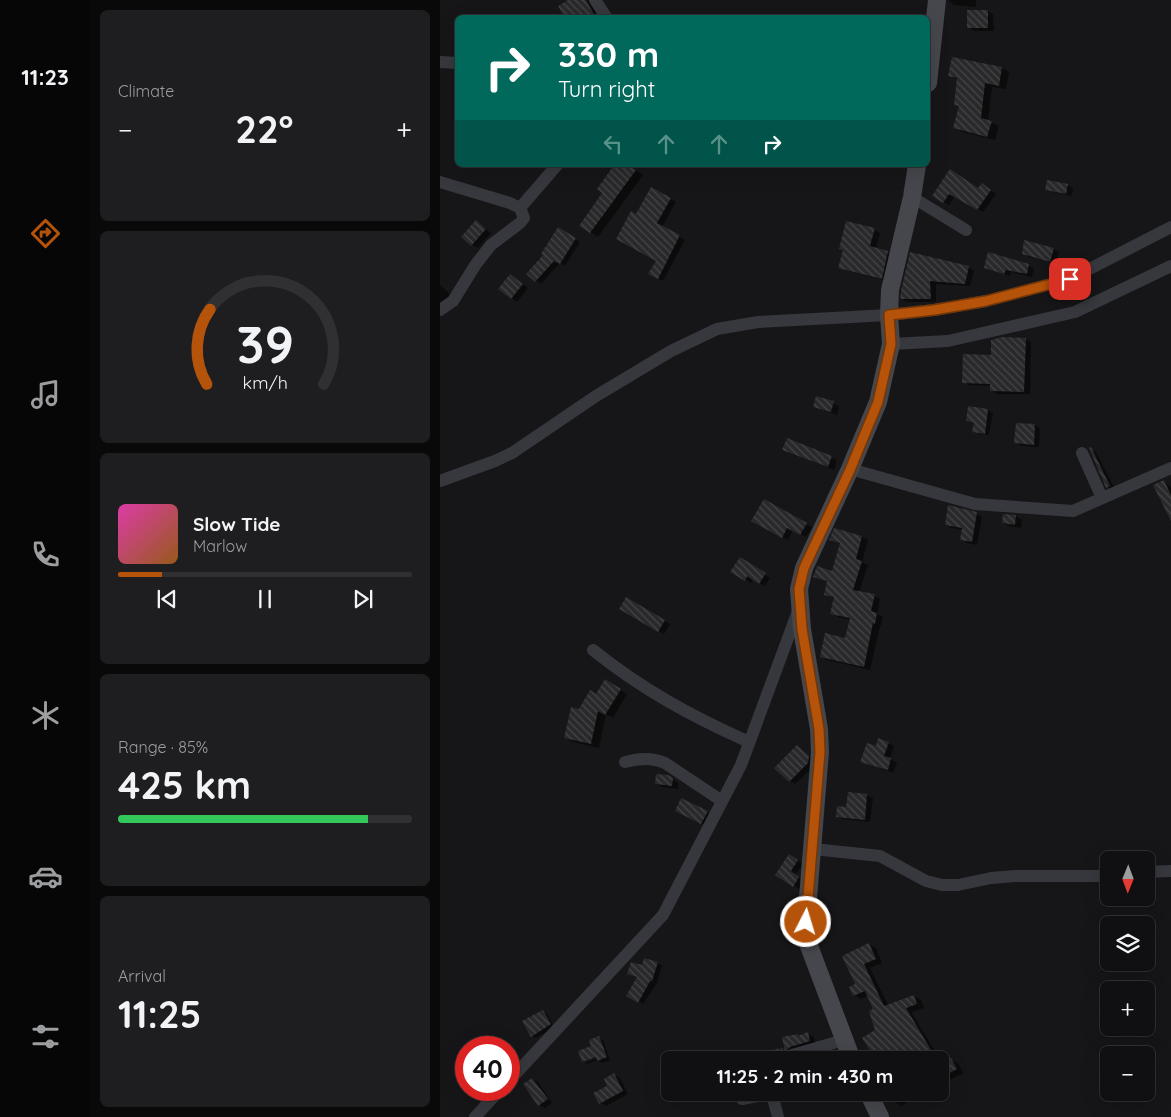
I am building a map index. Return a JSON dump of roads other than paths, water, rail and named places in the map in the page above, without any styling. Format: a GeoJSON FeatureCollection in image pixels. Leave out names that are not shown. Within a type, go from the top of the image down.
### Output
{"type":"FeatureCollection","features":[{"type":"Feature","properties":{"kind":"street"},"geometry":{"type":"LineString","coordinates":[[596,0],[604,15]]}},
{"type":"Feature","properties":{"kind":"street"},"geometry":{"type":"LineString","coordinates":[[930,65],[937,0]]}},
{"type":"Feature","properties":{"kind":"street"},"geometry":{"type":"LineString","coordinates":[[440,62],[455,63]]}},
{"type":"Feature","properties":{"kind":"street"},"geometry":{"type":"LineString","coordinates":[[520,208],[555,167]]}},
{"type":"Feature","properties":{"kind":"street"},"geometry":{"type":"LineString","coordinates":[[848,1051],[806,935],[820,752],[819,729],[802,629],[799,589],[804,568],[850,470],[878,402],[890,329],[890,290],[912,197],[917,167]]}},
{"type":"Feature","properties":{"kind":"street"},"geometry":{"type":"LineString","coordinates":[[440,182],[520,208],[523,215],[522,220],[491,244],[453,301],[440,310]]}},
{"type":"Feature","properties":{"kind":"street"},"geometry":{"type":"LineString","coordinates":[[912,197],[966,230]]}},
{"type":"Feature","properties":{"kind":"street"},"geometry":{"type":"LineString","coordinates":[[890,329],[934,310],[986,301],[1070,279],[1171,227]]}},
{"type":"Feature","properties":{"kind":"street"},"geometry":{"type":"LineString","coordinates":[[440,481],[512,454],[596,396],[671,351],[717,329],[758,322],[890,329],[948,341],[1075,312],[1171,266]]}},
{"type":"Feature","properties":{"kind":"street"},"geometry":{"type":"LineString","coordinates":[[1082,453],[1102,498]]}},
{"type":"Feature","properties":{"kind":"street"},"geometry":{"type":"LineString","coordinates":[[850,470],[975,504],[1073,511],[1171,468]]}},
{"type":"Feature","properties":{"kind":"street"},"geometry":{"type":"LineString","coordinates":[[520,1068],[663,915],[741,765],[800,607]]}},
{"type":"Feature","properties":{"kind":"street"},"geometry":{"type":"LineString","coordinates":[[593,650],[624,674],[664,700],[749,742]]}},
{"type":"Feature","properties":{"kind":"street"},"geometry":{"type":"LineString","coordinates":[[625,762],[634,759],[656,760],[722,801]]}},
{"type":"Feature","properties":{"kind":"street"},"geometry":{"type":"LineString","coordinates":[[813,850],[880,856],[926,881],[942,885],[958,885],[991,878],[1015,876],[1100,876]]}},
{"type":"Feature","properties":{"kind":"street"},"geometry":{"type":"LineString","coordinates":[[1155,872],[1171,872]]}},
{"type":"Feature","properties":{"kind":"street"},"geometry":{"type":"LineString","coordinates":[[806,1051],[844,1040]]}},
{"type":"Feature","properties":{"kind":"street"},"geometry":{"type":"LineString","coordinates":[[475,1117],[490,1101]]}},
{"type":"Feature","properties":{"kind":"street"},"geometry":{"type":"LineString","coordinates":[[777,1101],[778,1117]]}},
{"type":"Feature","properties":{"kind":"street"},"geometry":{"type":"LineString","coordinates":[[872,1101],[880,1117]]}}]}
